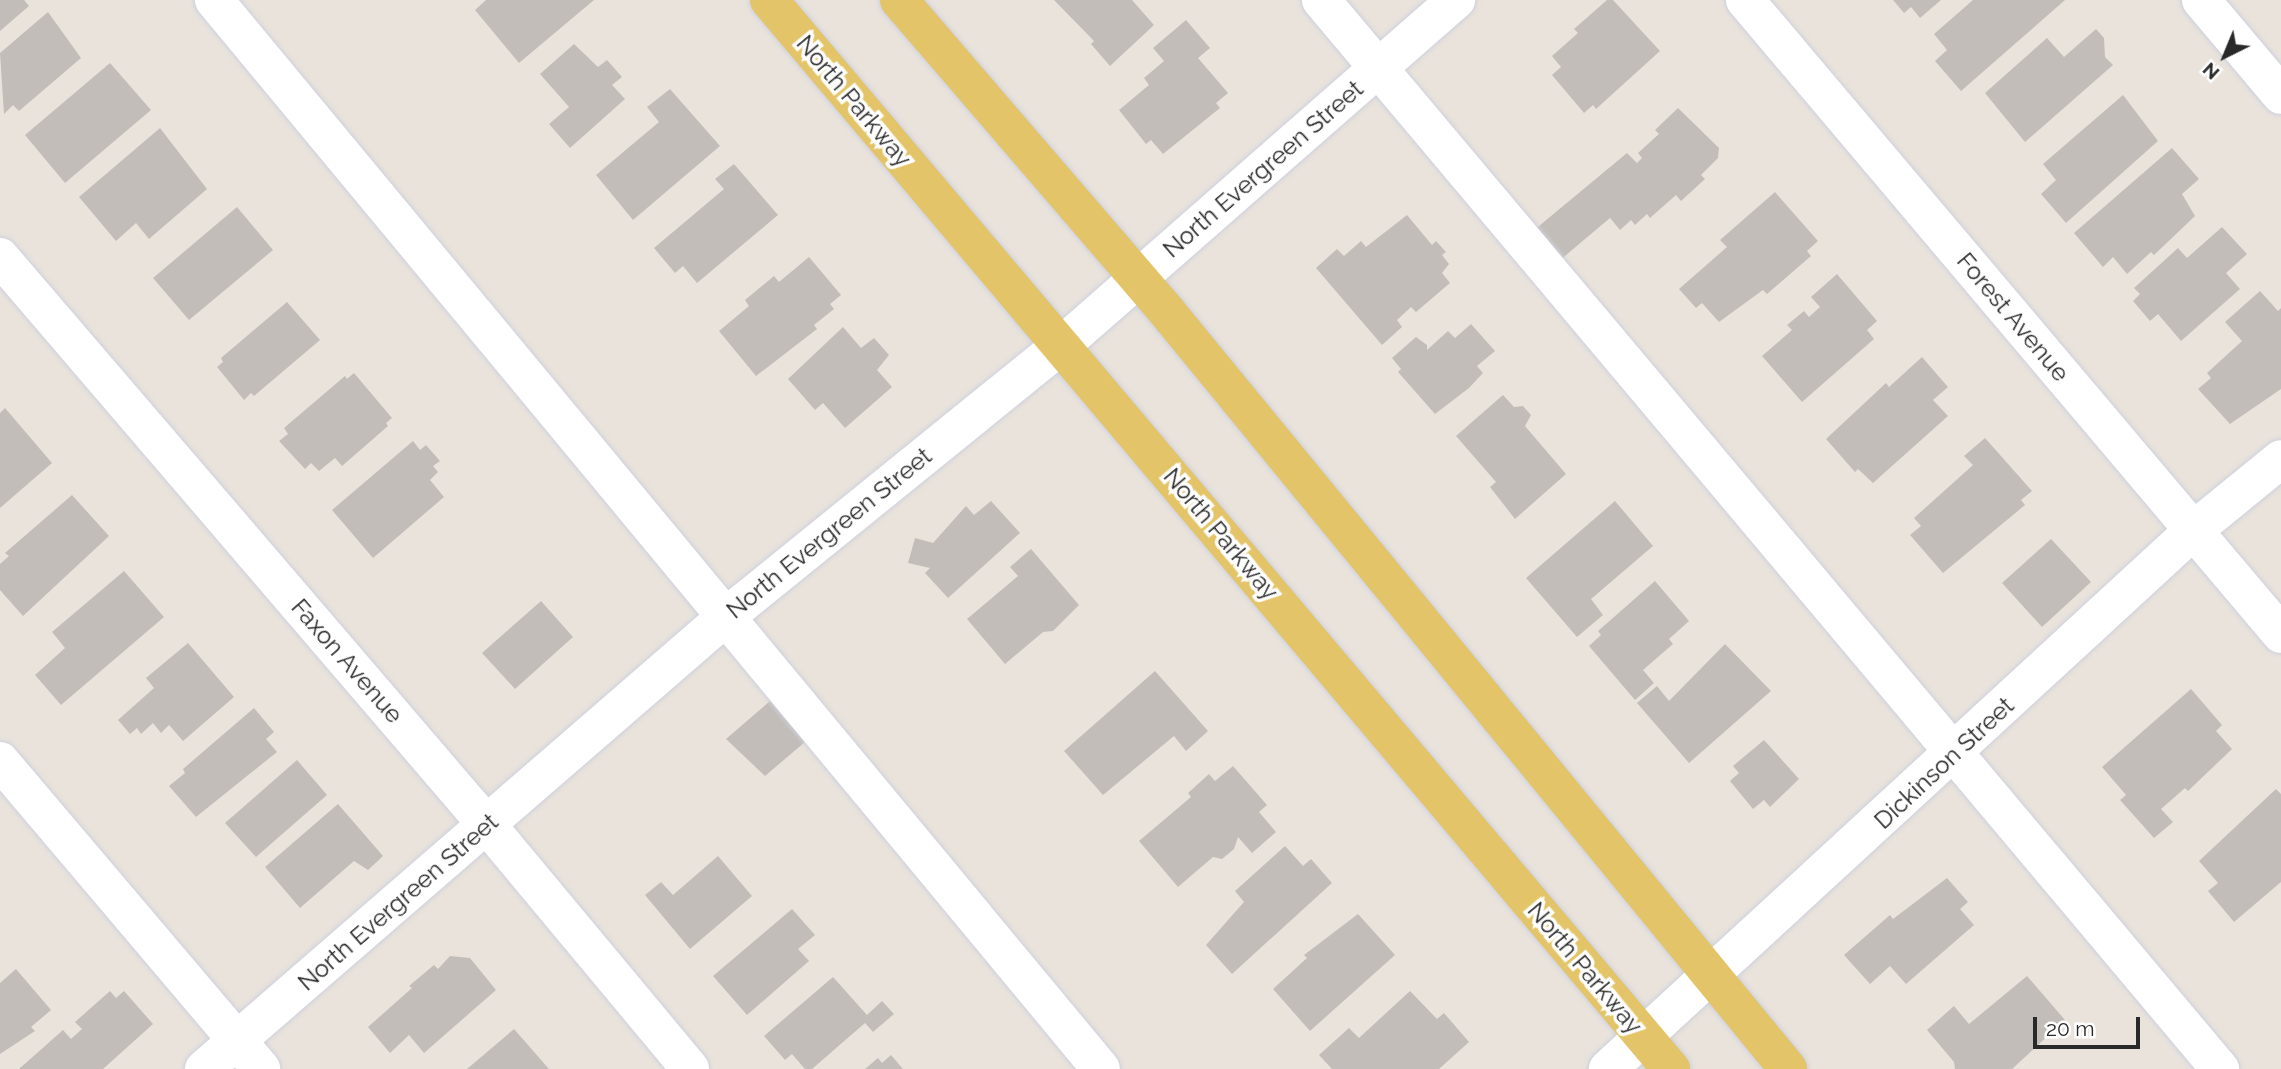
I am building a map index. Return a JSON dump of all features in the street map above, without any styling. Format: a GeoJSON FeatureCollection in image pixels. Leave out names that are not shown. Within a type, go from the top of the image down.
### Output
{"type":"FeatureCollection","features":[{"type":"Feature","properties":{"kind":"main road","name":"North Parkway"},"geometry":{"type":"LineString","coordinates":[[769,0],[1671,1069]]}},
{"type":"Feature","properties":{"kind":"main road"},"geometry":{"type":"LineString","coordinates":[[900,0],[1138,278],[1788,1069]]}},
{"type":"Feature","properties":{"kind":"street"},"geometry":{"type":"LineString","coordinates":[[214,0],[728,615],[1101,1069]]}},
{"type":"Feature","properties":{"kind":"street"},"geometry":{"type":"LineString","coordinates":[[1321,0],[2220,1069]]}},
{"type":"Feature","properties":{"kind":"street","name":"North Evergreen Street"},"geometry":{"type":"LineString","coordinates":[[204,1069],[249,1055],[487,825],[728,615],[1062,345],[1456,0]]}},
{"type":"Feature","properties":{"kind":"street","name":"Forest Avenue"},"geometry":{"type":"LineString","coordinates":[[1745,0],[2281,634]]}},
{"type":"Feature","properties":{"kind":"street"},"geometry":{"type":"LineString","coordinates":[[2201,0],[2281,95]]}},
{"type":"Feature","properties":{"kind":"street","name":"Faxon Avenue"},"geometry":{"type":"LineString","coordinates":[[0,257],[487,825],[690,1069]]}},
{"type":"Feature","properties":{"kind":"street","name":"Dickinson Street"},"geometry":{"type":"LineString","coordinates":[[1608,1069],[1712,978],[2194,530],[2281,459]]}},
{"type":"Feature","properties":{"kind":"street"},"geometry":{"type":"LineString","coordinates":[[0,761],[249,1055]]}},
{"type":"Feature","properties":{"kind":"building"},"geometry":{"type":"Polygon","coordinates":[[[0,0],[24,0],[29,6],[0,31],[0,0]]]}},
{"type":"Feature","properties":{"kind":"building"},"geometry":{"type":"Polygon","coordinates":[[[486,0],[594,0],[519,63],[475,10],[486,0]]]}},
{"type":"Feature","properties":{"kind":"building"},"geometry":{"type":"Polygon","coordinates":[[[1054,0],[1132,0],[1154,25],[1110,66],[1091,44],[1094,41],[1054,0]]]}},
{"type":"Feature","properties":{"kind":"building"},"geometry":{"type":"Polygon","coordinates":[[[1607,0],[1613,0],[1660,51],[1596,109],[1593,105],[1584,113],[1552,75],[1561,67],[1552,56],[1578,33],[1574,29],[1607,0]]]}},
{"type":"Feature","properties":{"kind":"building"},"geometry":{"type":"Polygon","coordinates":[[[1893,0],[1941,0],[1920,18],[1911,7],[1904,13],[1893,0]]]}},
{"type":"Feature","properties":{"kind":"building"},"geometry":{"type":"Polygon","coordinates":[[[1973,0],[2065,0],[1961,91],[1935,61],[1947,50],[1934,34],[1973,0]]]}},
{"type":"Feature","properties":{"kind":"building"},"geometry":{"type":"Polygon","coordinates":[[[48,12],[81,58],[19,111],[13,105],[4,114],[0,53],[48,12]]]}},
{"type":"Feature","properties":{"kind":"building"},"geometry":{"type":"Polygon","coordinates":[[[1186,20],[1210,48],[1198,58],[1228,93],[1216,103],[1220,108],[1163,154],[1151,140],[1146,144],[1119,110],[1149,85],[1144,78],[1164,61],[1153,48],[1186,20]]]}},
{"type":"Feature","properties":{"kind":"building"},"geometry":{"type":"Polygon","coordinates":[[[2096,29],[2104,38],[2105,57],[2113,65],[2025,142],[1985,93],[2047,38],[2064,57],[2096,29]]]}},
{"type":"Feature","properties":{"kind":"building"},"geometry":{"type":"Polygon","coordinates":[[[574,44],[598,67],[607,60],[622,77],[612,85],[625,99],[570,148],[549,124],[569,107],[540,74],[574,44]]]}},
{"type":"Feature","properties":{"kind":"building"},"geometry":{"type":"Polygon","coordinates":[[[110,63],[151,110],[65,183],[25,135],[110,63]]]}},
{"type":"Feature","properties":{"kind":"building"},"geometry":{"type":"Polygon","coordinates":[[[670,89],[720,146],[633,220],[596,175],[659,122],[647,107],[670,89]]]}},
{"type":"Feature","properties":{"kind":"building"},"geometry":{"type":"Polygon","coordinates":[[[2123,95],[2158,141],[2066,223],[2041,194],[2056,180],[2043,164],[2123,95]]]}},
{"type":"Feature","properties":{"kind":"building"},"geometry":{"type":"Polygon","coordinates":[[[1678,108],[1719,148],[1718,158],[1701,175],[1705,179],[1681,201],[1676,195],[1650,218],[1647,214],[1635,225],[1631,220],[1620,230],[1610,218],[1559,261],[1533,231],[1627,153],[1637,163],[1642,158],[1638,153],[1659,134],[1655,130],[1678,108]]]}},
{"type":"Feature","properties":{"kind":"building"},"geometry":{"type":"Polygon","coordinates":[[[160,128],[207,189],[149,239],[136,223],[116,241],[79,197],[160,128]]]}},
{"type":"Feature","properties":{"kind":"building"},"geometry":{"type":"Polygon","coordinates":[[[2172,148],[2199,179],[2182,194],[2195,216],[2154,255],[2151,252],[2127,274],[2113,257],[2103,267],[2074,233],[2172,148]]]}},
{"type":"Feature","properties":{"kind":"building"},"geometry":{"type":"Polygon","coordinates":[[[734,164],[778,215],[697,283],[683,266],[675,273],[654,248],[724,189],[715,179],[734,164]]]}},
{"type":"Feature","properties":{"kind":"building"},"geometry":{"type":"Polygon","coordinates":[[[1775,192],[1818,241],[1807,251],[1811,256],[1767,294],[1763,290],[1719,322],[1702,303],[1696,308],[1679,289],[1727,247],[1720,240],[1775,192]]]}},
{"type":"Feature","properties":{"kind":"building"},"geometry":{"type":"Polygon","coordinates":[[[237,207],[273,250],[189,320],[153,278],[237,207]]]}},
{"type":"Feature","properties":{"kind":"building"},"geometry":{"type":"Polygon","coordinates":[[[1407,215],[1432,245],[1436,241],[1446,252],[1442,255],[1449,264],[1442,273],[1450,283],[1416,312],[1411,307],[1397,320],[1402,327],[1382,345],[1316,268],[1337,249],[1344,256],[1361,241],[1366,247],[1407,215]]]}},
{"type":"Feature","properties":{"kind":"building"},"geometry":{"type":"Polygon","coordinates":[[[2222,227],[2247,254],[2226,273],[2240,289],[2181,341],[2158,314],[2150,321],[2133,301],[2140,294],[2134,288],[2178,248],[2187,258],[2222,227]]]}},
{"type":"Feature","properties":{"kind":"building"},"geometry":{"type":"Polygon","coordinates":[[[809,257],[841,295],[830,304],[834,309],[814,325],[817,329],[756,376],[719,331],[749,306],[745,300],[774,276],[779,282],[809,257]]]}},
{"type":"Feature","properties":{"kind":"building"},"geometry":{"type":"Polygon","coordinates":[[[1837,274],[1877,321],[1867,330],[1874,339],[1802,402],[1762,356],[1792,330],[1787,325],[1804,311],[1809,317],[1820,307],[1811,297],[1837,274]]]}},
{"type":"Feature","properties":{"kind":"building"},"geometry":{"type":"Polygon","coordinates":[[[2260,291],[2278,311],[2281,308],[2281,389],[2230,424],[2198,389],[2211,378],[2207,373],[2242,341],[2225,322],[2260,291]]]}},
{"type":"Feature","properties":{"kind":"building"},"geometry":{"type":"Polygon","coordinates":[[[287,302],[320,340],[254,396],[251,393],[244,400],[217,367],[223,362],[221,358],[287,302]]]}},
{"type":"Feature","properties":{"kind":"building"},"geometry":{"type":"Polygon","coordinates":[[[1471,324],[1495,351],[1477,366],[1483,373],[1469,388],[1435,414],[1398,372],[1401,369],[1392,358],[1416,337],[1427,345],[1427,350],[1448,331],[1455,338],[1471,324]]]}},
{"type":"Feature","properties":{"kind":"building"},"geometry":{"type":"Polygon","coordinates":[[[843,327],[861,348],[874,338],[889,355],[877,370],[892,387],[845,428],[823,403],[815,410],[788,379],[843,327]]]}},
{"type":"Feature","properties":{"kind":"building"},"geometry":{"type":"Polygon","coordinates":[[[1922,357],[1948,387],[1933,400],[1948,416],[1873,483],[1858,469],[1855,472],[1826,439],[1886,383],[1889,387],[1922,357]]]}},
{"type":"Feature","properties":{"kind":"building"},"geometry":{"type":"Polygon","coordinates":[[[354,373],[392,418],[386,423],[388,426],[342,466],[335,458],[319,471],[311,463],[305,469],[279,441],[288,434],[284,428],[345,376],[347,379],[354,373]]]}},
{"type":"Feature","properties":{"kind":"building"},"geometry":{"type":"Polygon","coordinates":[[[1503,395],[1514,407],[1523,406],[1531,415],[1525,426],[1566,474],[1515,519],[1490,487],[1496,482],[1456,436],[1503,395]]]}},
{"type":"Feature","properties":{"kind":"building"},"geometry":{"type":"Polygon","coordinates":[[[5,408],[52,463],[0,508],[0,413],[5,408]]]}},
{"type":"Feature","properties":{"kind":"building"},"geometry":{"type":"Polygon","coordinates":[[[1985,438],[2032,491],[2021,500],[2025,505],[1943,573],[1910,535],[1921,526],[1914,518],[1973,465],[1964,456],[1985,438]]]}},
{"type":"Feature","properties":{"kind":"building"},"geometry":{"type":"Polygon","coordinates":[[[413,441],[420,450],[426,445],[440,461],[433,466],[438,472],[430,480],[444,497],[373,558],[332,510],[413,441]]]}},
{"type":"Feature","properties":{"kind":"building"},"geometry":{"type":"Polygon","coordinates":[[[72,495],[109,536],[23,616],[0,590],[0,564],[9,556],[5,553],[72,495]]]}},
{"type":"Feature","properties":{"kind":"building"},"geometry":{"type":"Polygon","coordinates":[[[991,501],[1020,533],[948,598],[925,573],[930,568],[908,563],[915,538],[933,543],[966,506],[974,515],[991,501]]]}},
{"type":"Feature","properties":{"kind":"building"},"geometry":{"type":"Polygon","coordinates":[[[1615,501],[1653,546],[1591,599],[1603,615],[1577,637],[1526,578],[1615,501]]]}},
{"type":"Feature","properties":{"kind":"building"},"geometry":{"type":"Polygon","coordinates":[[[2051,539],[2091,582],[2042,627],[2002,583],[2051,539]]]}},
{"type":"Feature","properties":{"kind":"building"},"geometry":{"type":"Polygon","coordinates":[[[1031,549],[1079,605],[1053,631],[1043,632],[1005,664],[967,619],[1018,576],[1010,567],[1031,549]]]}},
{"type":"Feature","properties":{"kind":"building"},"geometry":{"type":"Polygon","coordinates":[[[124,571],[164,617],[61,705],[35,675],[65,648],[52,632],[124,571]]]}},
{"type":"Feature","properties":{"kind":"building"},"geometry":{"type":"Polygon","coordinates":[[[1655,581],[1689,621],[1669,639],[1673,644],[1643,670],[1654,683],[1635,700],[1589,646],[1601,635],[1598,631],[1655,581]]]}},
{"type":"Feature","properties":{"kind":"building"},"geometry":{"type":"Polygon","coordinates":[[[541,601],[573,637],[515,689],[482,653],[541,601]]]}},
{"type":"Feature","properties":{"kind":"building"},"geometry":{"type":"Polygon","coordinates":[[[188,643],[234,697],[183,741],[169,725],[161,733],[153,723],[141,734],[137,728],[130,734],[118,720],[154,688],[146,678],[188,643]]]}},
{"type":"Feature","properties":{"kind":"building"},"geometry":{"type":"Polygon","coordinates":[[[1725,644],[1771,691],[1689,763],[1637,703],[1657,686],[1669,701],[1725,644]]]}},
{"type":"Feature","properties":{"kind":"building"},"geometry":{"type":"Polygon","coordinates":[[[1155,671],[1208,731],[1186,751],[1174,736],[1103,795],[1064,751],[1155,671]]]}},
{"type":"Feature","properties":{"kind":"building"},"geometry":{"type":"Polygon","coordinates":[[[2191,689],[2222,725],[2216,731],[2232,749],[2188,791],[2185,788],[2161,809],[2173,822],[2154,838],[2120,800],[2126,795],[2102,767],[2191,689]]]}},
{"type":"Feature","properties":{"kind":"building"},"geometry":{"type":"Polygon","coordinates":[[[770,701],[805,742],[765,776],[726,739],[770,701]]]}},
{"type":"Feature","properties":{"kind":"building"},"geometry":{"type":"Polygon","coordinates":[[[254,708],[274,732],[266,739],[277,752],[196,817],[169,786],[185,773],[183,769],[254,708]]]}},
{"type":"Feature","properties":{"kind":"building"},"geometry":{"type":"Polygon","coordinates":[[[1764,740],[1799,779],[1770,807],[1764,800],[1753,809],[1730,781],[1739,773],[1733,766],[1764,740]]]}},
{"type":"Feature","properties":{"kind":"building"},"geometry":{"type":"Polygon","coordinates":[[[297,760],[327,795],[256,857],[225,823],[297,760]]]}},
{"type":"Feature","properties":{"kind":"building"},"geometry":{"type":"Polygon","coordinates":[[[1233,766],[1267,805],[1259,812],[1276,832],[1252,853],[1238,837],[1234,849],[1222,859],[1213,857],[1178,887],[1139,841],[1191,797],[1188,793],[1209,774],[1215,781],[1233,766]]]}},
{"type":"Feature","properties":{"kind":"building"},"geometry":{"type":"Polygon","coordinates":[[[2276,789],[2281,794],[2281,882],[2234,922],[2208,891],[2218,883],[2199,861],[2276,789]]]}},
{"type":"Feature","properties":{"kind":"building"},"geometry":{"type":"Polygon","coordinates":[[[338,804],[383,856],[368,870],[354,861],[300,908],[265,867],[338,804]]]}},
{"type":"Feature","properties":{"kind":"building"},"geometry":{"type":"Polygon","coordinates":[[[1285,846],[1303,866],[1311,859],[1332,883],[1232,974],[1206,945],[1244,902],[1235,891],[1285,846]]]}},
{"type":"Feature","properties":{"kind":"building"},"geometry":{"type":"Polygon","coordinates":[[[718,856],[752,896],[690,949],[645,895],[661,882],[673,895],[718,856]]]}},
{"type":"Feature","properties":{"kind":"building"},"geometry":{"type":"Polygon","coordinates":[[[1947,878],[1968,902],[1960,909],[1974,925],[1906,984],[1890,966],[1870,984],[1844,955],[1890,915],[1893,919],[1947,878]]]}},
{"type":"Feature","properties":{"kind":"building"},"geometry":{"type":"Polygon","coordinates":[[[792,909],[815,935],[798,949],[809,961],[747,1015],[713,976],[792,909]]]}},
{"type":"Feature","properties":{"kind":"building"},"geometry":{"type":"Polygon","coordinates":[[[1358,914],[1395,955],[1310,1031],[1273,989],[1307,958],[1304,955],[1358,914]]]}},
{"type":"Feature","properties":{"kind":"building"},"geometry":{"type":"Polygon","coordinates":[[[450,956],[470,958],[496,990],[424,1053],[409,1035],[390,1053],[368,1027],[412,988],[409,986],[434,965],[438,969],[450,956]]]}},
{"type":"Feature","properties":{"kind":"building"},"geometry":{"type":"Polygon","coordinates":[[[16,969],[51,1010],[31,1027],[35,1031],[0,1054],[0,983],[16,969]]]}},
{"type":"Feature","properties":{"kind":"building"},"geometry":{"type":"Polygon","coordinates":[[[2027,976],[2065,1020],[2012,1069],[1955,1069],[1954,1062],[1927,1030],[1954,1006],[1969,1024],[2027,976]]]}},
{"type":"Feature","properties":{"kind":"building"},"geometry":{"type":"Polygon","coordinates":[[[833,977],[867,1015],[882,1001],[894,1014],[873,1032],[865,1023],[812,1069],[805,1069],[792,1054],[785,1060],[764,1036],[833,977]]]}},
{"type":"Feature","properties":{"kind":"building"},"geometry":{"type":"Polygon","coordinates":[[[110,991],[116,998],[124,991],[153,1024],[103,1069],[19,1069],[63,1030],[71,1039],[82,1029],[75,1022],[110,991]]]}},
{"type":"Feature","properties":{"kind":"building"},"geometry":{"type":"Polygon","coordinates":[[[1410,991],[1437,1019],[1444,1013],[1469,1042],[1439,1069],[1332,1069],[1319,1055],[1349,1028],[1359,1038],[1410,991]]]}},
{"type":"Feature","properties":{"kind":"building"},"geometry":{"type":"Polygon","coordinates":[[[514,1029],[549,1069],[467,1069],[514,1029]]]}},
{"type":"Feature","properties":{"kind":"building"},"geometry":{"type":"Polygon","coordinates":[[[891,1055],[903,1069],[865,1069],[878,1058],[882,1063],[891,1055]]]}}]}
